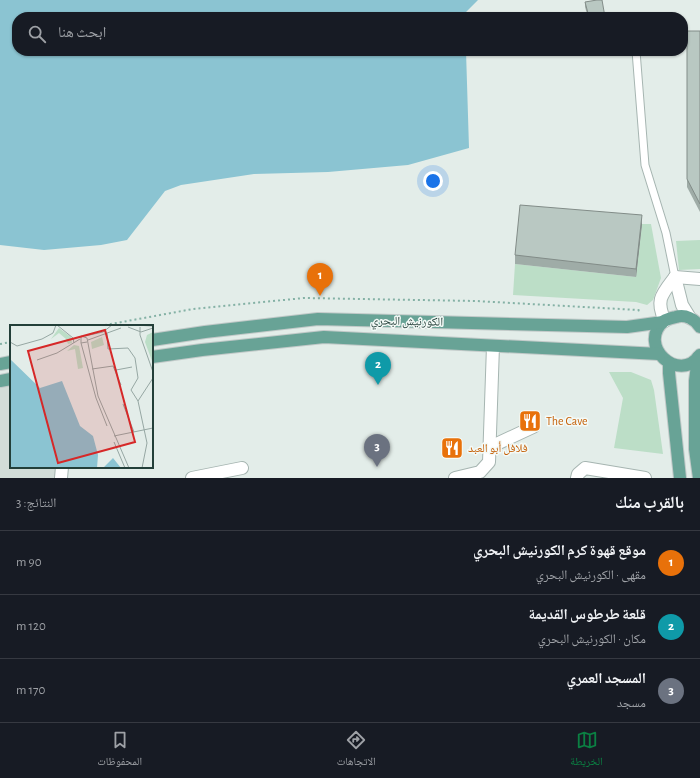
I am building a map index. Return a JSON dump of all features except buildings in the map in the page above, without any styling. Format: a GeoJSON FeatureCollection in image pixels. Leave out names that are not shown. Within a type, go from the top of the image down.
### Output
{"type":"FeatureCollection","features":[{"type":"Feature","properties":{"kind":"main road","name":"الكورنيش البحري"},"geometry":{"type":"LineString","coordinates":[[153,340],[205,332],[318,319],[626,327],[664,322],[679,316],[690,318]]}},
{"type":"Feature","properties":{"kind":"main road"},"geometry":{"type":"LineString","coordinates":[[690,318],[697,322],[700,327]]}},
{"type":"Feature","properties":{"kind":"main road"},"geometry":{"type":"LineString","coordinates":[[664,322],[658,330],[655,339],[656,348],[659,354],[669,363],[677,365],[686,365],[694,361],[699,356]]}},
{"type":"Feature","properties":{"kind":"main road","name":"الكورنيش البحري"},"geometry":{"type":"LineString","coordinates":[[153,358],[202,350],[324,337],[659,354]]}},
{"type":"Feature","properties":{"kind":"main road"},"geometry":{"type":"LineString","coordinates":[[699,356],[695,381],[695,449],[699,478]]}},
{"type":"Feature","properties":{"kind":"main road"},"geometry":{"type":"LineString","coordinates":[[0,364],[10,362]]}},
{"type":"Feature","properties":{"kind":"main road"},"geometry":{"type":"LineString","coordinates":[[669,363],[680,478]]}},
{"type":"Feature","properties":{"kind":"main road"},"geometry":{"type":"LineString","coordinates":[[0,381],[10,379]]}},
{"type":"Feature","properties":{"kind":"street"},"geometry":{"type":"LineString","coordinates":[[675,277],[700,280]]}},
{"type":"Feature","properties":{"kind":"street"},"geometry":{"type":"LineString","coordinates":[[675,277],[682,305],[690,318]]}},
{"type":"Feature","properties":{"kind":"street"},"geometry":{"type":"LineString","coordinates":[[664,322],[660,310],[662,294],[675,277]]}},
{"type":"Feature","properties":{"kind":"street"},"geometry":{"type":"LineString","coordinates":[[455,478],[480,472],[489,462],[493,346]]}},
{"type":"Feature","properties":{"kind":"street"},"geometry":{"type":"LineString","coordinates":[[490,447],[515,434],[534,427]]}},
{"type":"Feature","properties":{"kind":"street"},"geometry":{"type":"LineString","coordinates":[[61,478],[62,468]]}},
{"type":"Feature","properties":{"kind":"street"},"geometry":{"type":"LineString","coordinates":[[192,478],[242,468]]}},
{"type":"Feature","properties":{"kind":"street"},"geometry":{"type":"LineString","coordinates":[[577,478],[578,474],[585,468],[645,478]]}},
{"type":"Feature","properties":{"kind":"lane"},"geometry":{"type":"LineString","coordinates":[[636,56],[645,165],[666,233],[675,277]]}},
{"type":"Feature","properties":{"kind":"path"},"geometry":{"type":"LineString","coordinates":[[105,325],[192,309],[304,298],[476,301],[638,310],[644,313]]}},
{"type":"Feature","properties":{"kind":"path"},"geometry":{"type":"LineString","coordinates":[[0,344],[10,342]]}},
{"type":"Feature","properties":{"kind":"shaded area"},"geometry":{"type":"Polygon","coordinates":[[[10,379],[10,468],[62,468],[61,478],[0,478],[0,381],[10,379]]]}},
{"type":"Feature","properties":{"kind":"green space"},"geometry":{"type":"Polygon","coordinates":[[[642,224],[651,224],[661,278],[653,300],[647,305],[636,302],[513,295],[515,264],[636,277],[642,224]]]}},
{"type":"Feature","properties":{"kind":"green space"},"geometry":{"type":"Polygon","coordinates":[[[700,240],[700,269],[679,270],[676,241],[700,240]]]}},
{"type":"Feature","properties":{"kind":"green space"},"geometry":{"type":"Polygon","coordinates":[[[609,372],[631,372],[651,380],[654,390],[663,454],[614,448],[623,398],[609,372]]]}},
{"type":"Feature","properties":{"kind":"water"},"geometry":{"type":"Polygon","coordinates":[[[0,0],[478,0],[466,12],[12,12],[12,56],[466,56],[469,148],[408,165],[328,172],[254,174],[181,185],[165,191],[127,240],[101,245],[44,250],[0,245],[0,0]]]}},
{"type":"Feature","properties":{"kind":"place","name":"موقع قهوة كرم الكورنيش البحري"},"geometry":{"type":"Point","coordinates":[320,296]}},
{"type":"Feature","properties":{"kind":"place","name":"قلعة طرطوس القديمة"},"geometry":{"type":"Point","coordinates":[378,385]}},
{"type":"Feature","properties":{"kind":"place","name":"The Cave"},"geometry":{"type":"Point","coordinates":[530,421]}},
{"type":"Feature","properties":{"kind":"place","name":"فلافل أبو العبد"},"geometry":{"type":"Point","coordinates":[452,448]}},
{"type":"Feature","properties":{"kind":"place","name":"المسجد العمري"},"geometry":{"type":"Point","coordinates":[377,467]}}]}
